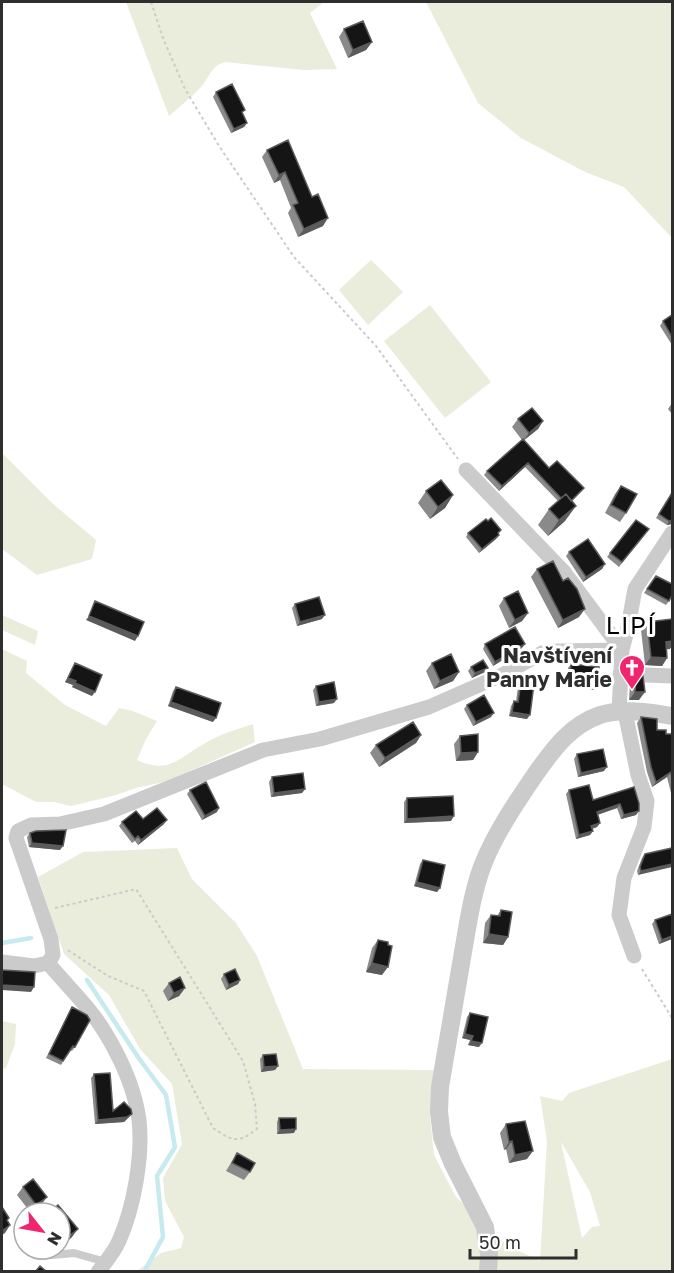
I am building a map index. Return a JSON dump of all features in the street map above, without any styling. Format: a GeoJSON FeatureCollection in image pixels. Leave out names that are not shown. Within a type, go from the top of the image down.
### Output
{"type":"FeatureCollection","features":[{"type":"Feature","properties":{"kind":"street"},"geometry":{"type":"LineString","coordinates":[[466,470],[564,572],[622,650]]}},
{"type":"Feature","properties":{"kind":"street"},"geometry":{"type":"LineString","coordinates":[[634,956],[619,915],[624,878],[644,827],[647,801],[622,712],[620,674],[622,650],[635,589],[672,533]]}},
{"type":"Feature","properties":{"kind":"street"},"geometry":{"type":"LineString","coordinates":[[2,962],[34,966],[48,963],[53,955],[51,939],[42,911],[15,838],[18,831],[31,825],[60,824],[104,814],[263,750],[320,739],[429,707],[502,675],[542,653],[622,650]]}},
{"type":"Feature","properties":{"kind":"street"},"geometry":{"type":"LineString","coordinates":[[620,674],[672,676]]}},
{"type":"Feature","properties":{"kind":"street"},"geometry":{"type":"LineString","coordinates":[[488,1272],[489,1254],[485,1227],[447,1151],[442,1137],[439,1112],[440,1087],[474,894],[490,850],[524,791],[554,748],[567,735],[599,716],[622,712],[672,716]]}},
{"type":"Feature","properties":{"kind":"street"},"geometry":{"type":"LineString","coordinates":[[48,963],[85,1004],[107,1035],[132,1090],[139,1120],[138,1156],[133,1195],[118,1243],[102,1267]]}},
{"type":"Feature","properties":{"kind":"lane"},"geometry":{"type":"LineString","coordinates":[[72,1253],[102,1267]]}},
{"type":"Feature","properties":{"kind":"path"},"geometry":{"type":"LineString","coordinates":[[151,2],[163,38],[185,89],[219,146],[294,257],[376,346],[466,470]]}},
{"type":"Feature","properties":{"kind":"path"},"geometry":{"type":"LineString","coordinates":[[42,911],[136,889],[243,1061],[255,1104],[257,1129],[245,1138],[229,1139],[213,1128],[144,991],[108,976],[51,939]]}},
{"type":"Feature","properties":{"kind":"path"},"geometry":{"type":"LineString","coordinates":[[634,956],[672,1018]]}},
{"type":"Feature","properties":{"kind":"green space"},"geometry":{"type":"Polygon","coordinates":[[[126,2],[324,2],[310,13],[337,69],[304,70],[221,63],[214,68],[202,86],[169,116],[126,2]]]}},
{"type":"Feature","properties":{"kind":"green space"},"geometry":{"type":"Polygon","coordinates":[[[426,2],[672,2],[672,238],[624,187],[585,172],[521,138],[478,103],[426,2]]]}},
{"type":"Feature","properties":{"kind":"green space"},"geometry":{"type":"Polygon","coordinates":[[[371,260],[403,292],[368,325],[339,290],[371,260]]]}},
{"type":"Feature","properties":{"kind":"green space"},"geometry":{"type":"Polygon","coordinates":[[[430,305],[491,382],[445,418],[384,341],[430,305]]]}},
{"type":"Feature","properties":{"kind":"green space"},"geometry":{"type":"Polygon","coordinates":[[[2,453],[52,503],[96,540],[92,559],[37,575],[2,549],[2,453]]]}},
{"type":"Feature","properties":{"kind":"green space"},"geometry":{"type":"Polygon","coordinates":[[[2,615],[38,631],[35,645],[2,630],[2,615]]]}},
{"type":"Feature","properties":{"kind":"green space"},"geometry":{"type":"Polygon","coordinates":[[[2,649],[27,661],[26,673],[65,705],[106,726],[119,708],[157,721],[137,760],[159,766],[167,765],[214,738],[253,724],[255,742],[168,781],[71,806],[54,802],[36,802],[2,784],[2,649]]]}},
{"type":"Feature","properties":{"kind":"green space"},"geometry":{"type":"Polygon","coordinates":[[[177,848],[192,879],[236,923],[257,956],[303,1069],[434,1070],[430,1117],[434,1155],[456,1197],[507,1245],[540,1261],[547,1141],[540,1096],[562,1101],[569,1093],[672,1059],[672,1271],[137,1271],[161,1253],[181,1248],[184,1237],[165,1201],[163,1178],[182,1144],[172,1084],[140,1049],[109,995],[64,954],[38,877],[83,852],[177,848]],[[561,1142],[582,1238],[592,1227],[600,1226],[590,1192],[561,1142]]]}},
{"type":"Feature","properties":{"kind":"green space"},"geometry":{"type":"Polygon","coordinates":[[[2,1021],[16,1024],[15,1044],[6,1068],[2,1069],[2,1021]]]}},
{"type":"Feature","properties":{"kind":"building"},"geometry":{"type":"Polygon","coordinates":[[[363,21],[372,42],[353,50],[344,29],[363,21]]]}},
{"type":"Feature","properties":{"kind":"building"},"geometry":{"type":"Polygon","coordinates":[[[232,84],[245,110],[242,112],[247,123],[234,129],[216,92],[232,84]]]}},
{"type":"Feature","properties":{"kind":"building"},"geometry":{"type":"Polygon","coordinates":[[[288,140],[312,197],[318,194],[328,218],[304,229],[293,205],[298,203],[285,172],[279,175],[267,150],[288,140]]]}},
{"type":"Feature","properties":{"kind":"building"},"geometry":{"type":"Polygon","coordinates":[[[672,315],[672,337],[663,321],[672,315]]]}},
{"type":"Feature","properties":{"kind":"building"},"geometry":{"type":"Polygon","coordinates":[[[532,408],[543,421],[529,433],[518,419],[532,408]]]}},
{"type":"Feature","properties":{"kind":"building"},"geometry":{"type":"Polygon","coordinates":[[[523,439],[549,468],[557,461],[584,488],[571,501],[566,494],[561,498],[528,463],[502,486],[487,471],[523,439]]]}},
{"type":"Feature","properties":{"kind":"building"},"geometry":{"type":"Polygon","coordinates":[[[441,480],[453,495],[438,507],[426,491],[441,480]]]}},
{"type":"Feature","properties":{"kind":"building"},"geometry":{"type":"Polygon","coordinates":[[[621,486],[637,494],[626,513],[611,505],[621,486]]]}},
{"type":"Feature","properties":{"kind":"building"},"geometry":{"type":"Polygon","coordinates":[[[672,493],[672,520],[669,521],[659,514],[672,493]]]}},
{"type":"Feature","properties":{"kind":"building"},"geometry":{"type":"Polygon","coordinates":[[[566,494],[576,506],[559,520],[549,509],[566,494]]]}},
{"type":"Feature","properties":{"kind":"building"},"geometry":{"type":"Polygon","coordinates":[[[491,518],[501,530],[499,535],[482,549],[468,533],[486,519],[488,521],[491,518]]]}},
{"type":"Feature","properties":{"kind":"building"},"geometry":{"type":"Polygon","coordinates":[[[636,520],[649,529],[622,562],[610,553],[636,520]]]}},
{"type":"Feature","properties":{"kind":"building"},"geometry":{"type":"Polygon","coordinates":[[[588,539],[605,564],[586,577],[569,552],[588,539]]]}},
{"type":"Feature","properties":{"kind":"building"},"geometry":{"type":"Polygon","coordinates":[[[553,561],[563,581],[568,578],[577,589],[585,609],[563,620],[537,569],[553,561]]]}},
{"type":"Feature","properties":{"kind":"building"},"geometry":{"type":"Polygon","coordinates":[[[656,576],[672,584],[672,595],[669,601],[647,589],[656,576]]]}},
{"type":"Feature","properties":{"kind":"building"},"geometry":{"type":"Polygon","coordinates":[[[518,591],[528,613],[515,620],[504,598],[518,591]]]}},
{"type":"Feature","properties":{"kind":"building"},"geometry":{"type":"Polygon","coordinates":[[[319,597],[325,615],[300,622],[295,604],[319,597]]]}},
{"type":"Feature","properties":{"kind":"building"},"geometry":{"type":"Polygon","coordinates":[[[95,601],[144,622],[138,636],[89,616],[95,601]]]}},
{"type":"Feature","properties":{"kind":"building"},"geometry":{"type":"Polygon","coordinates":[[[672,619],[672,641],[666,642],[667,658],[651,657],[647,622],[672,619]]]}},
{"type":"Feature","properties":{"kind":"building"},"geometry":{"type":"Polygon","coordinates":[[[515,627],[525,644],[495,662],[485,644],[515,627]]]}},
{"type":"Feature","properties":{"kind":"building"},"geometry":{"type":"Polygon","coordinates":[[[451,654],[459,672],[440,681],[432,663],[451,654]]]}},
{"type":"Feature","properties":{"kind":"building"},"geometry":{"type":"Polygon","coordinates":[[[483,660],[488,668],[475,673],[471,667],[483,660]]]}},
{"type":"Feature","properties":{"kind":"building"},"geometry":{"type":"Polygon","coordinates":[[[75,663],[102,675],[95,692],[68,678],[75,663]]]}},
{"type":"Feature","properties":{"kind":"building"},"geometry":{"type":"Polygon","coordinates":[[[571,664],[599,667],[598,686],[569,682],[571,664]]]}},
{"type":"Feature","properties":{"kind":"building"},"geometry":{"type":"Polygon","coordinates":[[[636,676],[643,676],[645,692],[635,692],[636,676]]]}},
{"type":"Feature","properties":{"kind":"building"},"geometry":{"type":"Polygon","coordinates":[[[334,682],[337,699],[319,702],[316,686],[334,682]]]}},
{"type":"Feature","properties":{"kind":"building"},"geometry":{"type":"Polygon","coordinates":[[[521,682],[534,684],[530,715],[512,712],[514,701],[518,702],[521,682]]]}},
{"type":"Feature","properties":{"kind":"building"},"geometry":{"type":"Polygon","coordinates":[[[176,687],[221,703],[216,718],[171,702],[176,687]]]}},
{"type":"Feature","properties":{"kind":"building"},"geometry":{"type":"Polygon","coordinates":[[[484,695],[494,713],[476,722],[467,705],[484,695]]]}},
{"type":"Feature","properties":{"kind":"building"},"geometry":{"type":"Polygon","coordinates":[[[641,717],[657,719],[657,730],[666,730],[666,734],[672,734],[672,778],[671,772],[656,782],[641,717]]]}},
{"type":"Feature","properties":{"kind":"building"},"geometry":{"type":"Polygon","coordinates":[[[413,722],[421,735],[385,758],[376,745],[413,722]]]}},
{"type":"Feature","properties":{"kind":"building"},"geometry":{"type":"Polygon","coordinates":[[[478,734],[478,752],[461,753],[460,736],[478,734]]]}},
{"type":"Feature","properties":{"kind":"building"},"geometry":{"type":"Polygon","coordinates":[[[603,749],[607,767],[581,773],[577,754],[603,749]]]}},
{"type":"Feature","properties":{"kind":"building"},"geometry":{"type":"Polygon","coordinates":[[[303,773],[305,789],[274,793],[272,777],[303,773]]]}},
{"type":"Feature","properties":{"kind":"building"},"geometry":{"type":"Polygon","coordinates":[[[206,782],[219,808],[205,816],[190,790],[206,782]]]}},
{"type":"Feature","properties":{"kind":"building"},"geometry":{"type":"Polygon","coordinates":[[[589,785],[593,800],[634,787],[639,811],[624,815],[620,804],[597,812],[600,823],[591,826],[593,831],[579,835],[569,790],[589,785]]]}},
{"type":"Feature","properties":{"kind":"building"},"geometry":{"type":"Polygon","coordinates":[[[453,796],[454,816],[407,819],[407,798],[453,796]]]}},
{"type":"Feature","properties":{"kind":"building"},"geometry":{"type":"Polygon","coordinates":[[[157,808],[167,820],[141,840],[138,836],[135,839],[122,822],[136,811],[143,819],[157,808]]]}},
{"type":"Feature","properties":{"kind":"building"},"geometry":{"type":"Polygon","coordinates":[[[66,830],[63,846],[32,843],[30,833],[66,830]]]}},
{"type":"Feature","properties":{"kind":"building"},"geometry":{"type":"Polygon","coordinates":[[[672,848],[672,864],[641,871],[640,867],[645,854],[672,848]]]}},
{"type":"Feature","properties":{"kind":"building"},"geometry":{"type":"Polygon","coordinates":[[[423,860],[445,865],[440,888],[417,882],[423,860]]]}},
{"type":"Feature","properties":{"kind":"building"},"geometry":{"type":"Polygon","coordinates":[[[501,910],[512,912],[508,937],[489,934],[491,915],[500,916],[501,910]]]}},
{"type":"Feature","properties":{"kind":"building"},"geometry":{"type":"Polygon","coordinates":[[[672,914],[672,936],[662,940],[655,920],[672,914]]]}},
{"type":"Feature","properties":{"kind":"building"},"geometry":{"type":"Polygon","coordinates":[[[378,940],[388,942],[388,945],[392,946],[388,967],[372,963],[378,940]]]}},
{"type":"Feature","properties":{"kind":"building"},"geometry":{"type":"Polygon","coordinates":[[[235,969],[240,980],[229,985],[224,974],[235,969]]]}},
{"type":"Feature","properties":{"kind":"building"},"geometry":{"type":"Polygon","coordinates":[[[2,970],[35,972],[34,987],[2,985],[2,970]]]}},
{"type":"Feature","properties":{"kind":"building"},"geometry":{"type":"Polygon","coordinates":[[[180,977],[185,988],[174,993],[169,983],[180,977]]]}},
{"type":"Feature","properties":{"kind":"building"},"geometry":{"type":"Polygon","coordinates":[[[72,1007],[87,1015],[90,1020],[75,1047],[73,1046],[63,1061],[49,1054],[72,1007]]]}},
{"type":"Feature","properties":{"kind":"building"},"geometry":{"type":"Polygon","coordinates":[[[470,1013],[488,1017],[482,1043],[471,1041],[473,1036],[465,1034],[470,1013]]]}},
{"type":"Feature","properties":{"kind":"building"},"geometry":{"type":"Polygon","coordinates":[[[276,1054],[278,1066],[264,1067],[263,1055],[276,1054]]]}},
{"type":"Feature","properties":{"kind":"building"},"geometry":{"type":"Polygon","coordinates":[[[110,1073],[113,1111],[124,1102],[131,1109],[132,1114],[127,1117],[98,1120],[94,1074],[110,1073]]]}},
{"type":"Feature","properties":{"kind":"building"},"geometry":{"type":"Polygon","coordinates":[[[279,1118],[296,1118],[296,1129],[280,1130],[279,1118]]]}},
{"type":"Feature","properties":{"kind":"building"},"geometry":{"type":"Polygon","coordinates":[[[525,1121],[533,1151],[515,1155],[512,1141],[509,1142],[506,1124],[525,1121]]]}},
{"type":"Feature","properties":{"kind":"building"},"geometry":{"type":"Polygon","coordinates":[[[237,1153],[255,1163],[250,1172],[232,1163],[237,1153]]]}},
{"type":"Feature","properties":{"kind":"building"},"geometry":{"type":"Polygon","coordinates":[[[33,1179],[47,1197],[42,1201],[33,1201],[23,1187],[33,1179]]]}},
{"type":"Feature","properties":{"kind":"building"},"geometry":{"type":"Polygon","coordinates":[[[2,1207],[9,1218],[7,1220],[10,1225],[2,1231],[2,1207]]]}},
{"type":"Feature","properties":{"kind":"building"},"geometry":{"type":"Polygon","coordinates":[[[72,1222],[78,1229],[72,1234],[72,1222]]]}},
{"type":"Feature","properties":{"kind":"building"},"geometry":{"type":"Polygon","coordinates":[[[40,1266],[47,1272],[35,1272],[40,1266]]]}},
{"type":"Feature","properties":{"kind":"waterway"},"geometry":{"type":"LineString","coordinates":[[2,943],[31,938]]}},
{"type":"Feature","properties":{"kind":"waterway"},"geometry":{"type":"LineString","coordinates":[[87,980],[166,1095],[175,1147],[157,1176],[163,1237],[144,1272]]}},
{"type":"Feature","properties":{"kind":"place","name":"Navštívení Panny Marie"},"geometry":{"type":"Point","coordinates":[632,691]}},
{"type":"Feature","properties":{"kind":"district","name":"LIPÍ"},"geometry":{"type":"Point","coordinates":[631,626]}}]}
